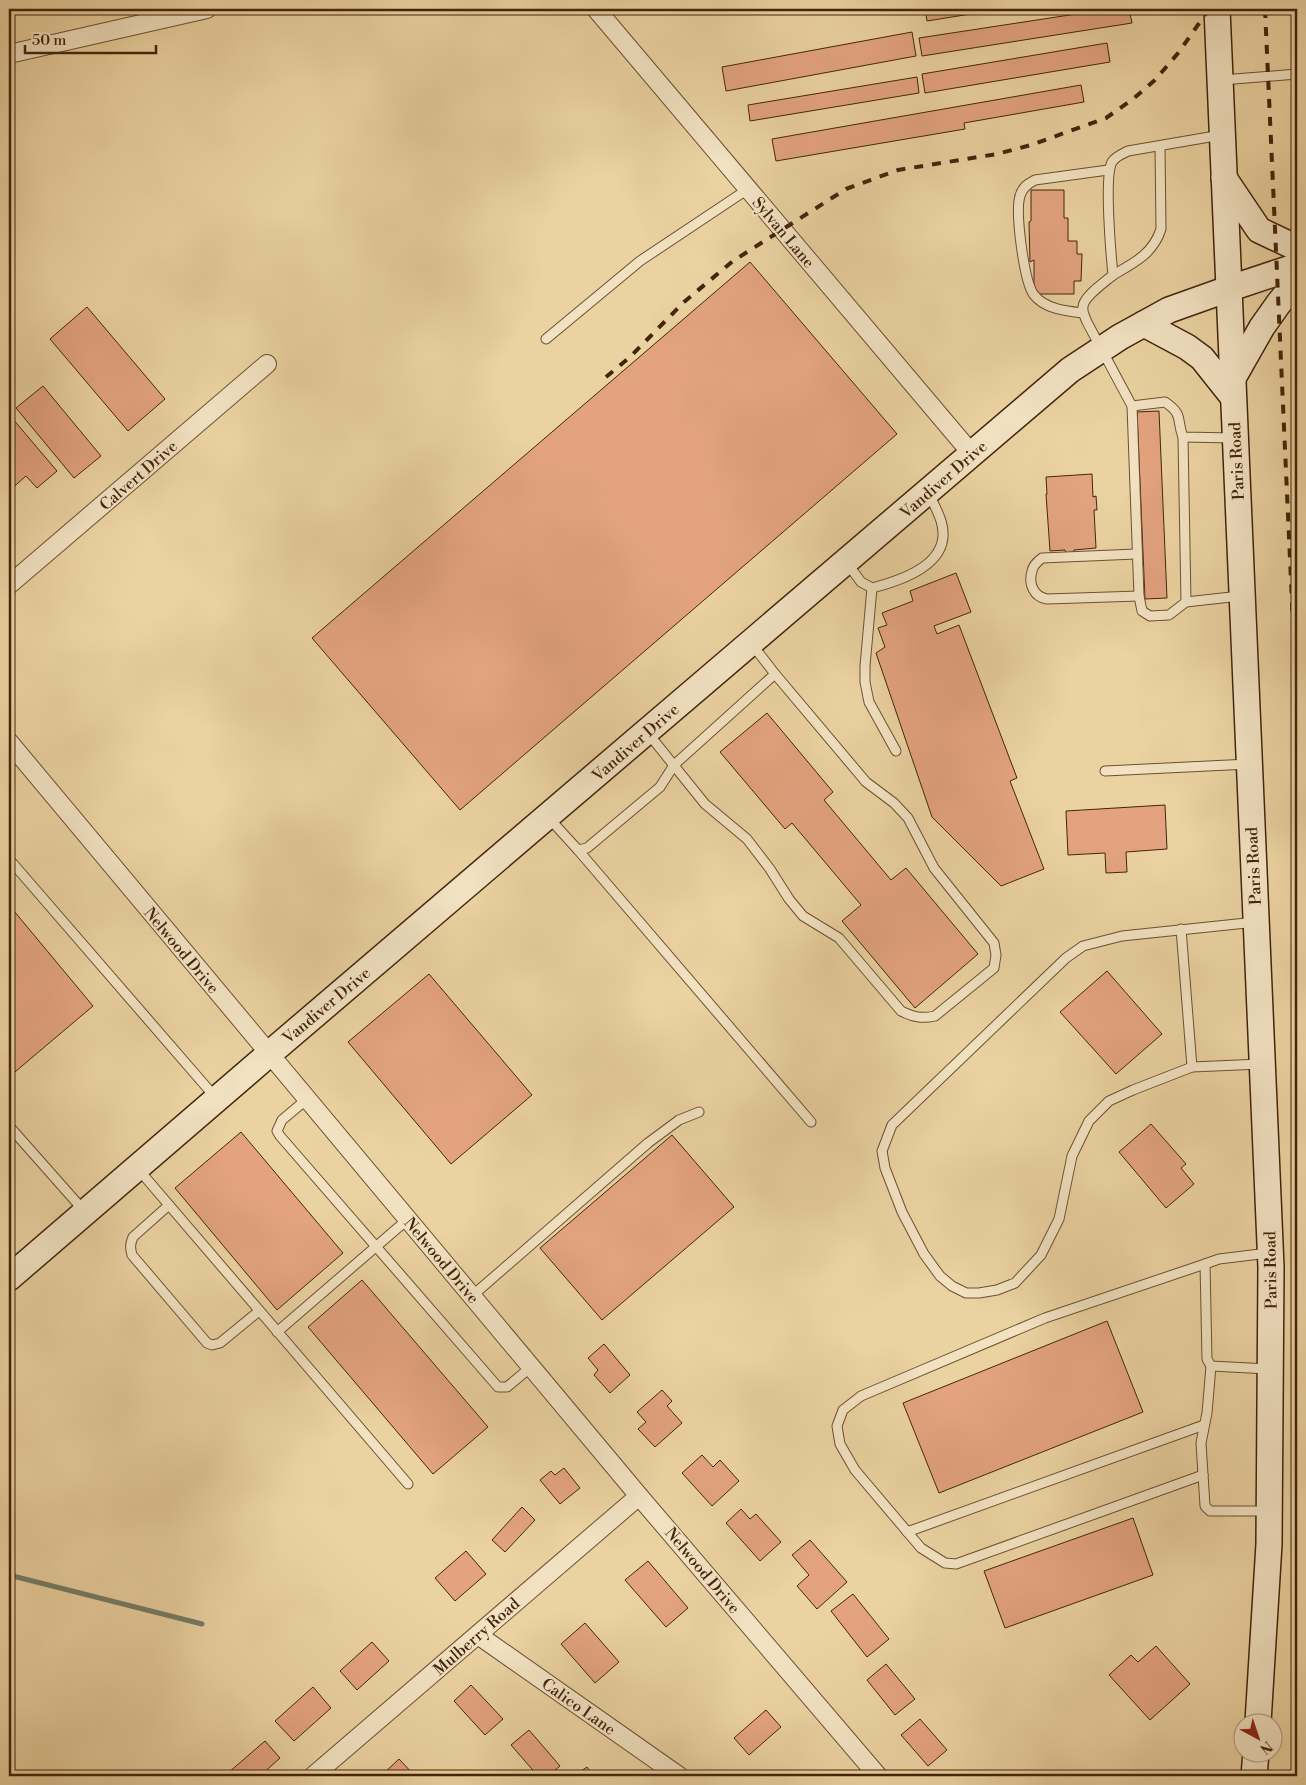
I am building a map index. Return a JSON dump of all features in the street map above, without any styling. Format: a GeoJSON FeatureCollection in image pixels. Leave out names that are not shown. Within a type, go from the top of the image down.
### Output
{"type":"FeatureCollection","features":[{"type":"Feature","properties":{"kind":"main road","name":"Paris Road"},"geometry":{"type":"LineString","coordinates":[[1217,9],[1270,1252],[1269,1544],[1259,1712]]}},
{"type":"Feature","properties":{"kind":"main road"},"geometry":{"type":"LineString","coordinates":[[1224,177],[1259,230],[1297,248]]}},
{"type":"Feature","properties":{"kind":"main road","name":"Vandiver Drive"},"geometry":{"type":"LineString","coordinates":[[9,1278],[1070,370],[1101,349],[1169,310],[1228,288],[1297,266]]}},
{"type":"Feature","properties":{"kind":"main road"},"geometry":{"type":"LineString","coordinates":[[1144,324],[1202,358],[1233,387],[1262,328],[1297,281]]}},
{"type":"Feature","properties":{"kind":"main road"},"geometry":{"type":"LineString","coordinates":[[1254,1776],[1255,1762]]}},
{"type":"Feature","properties":{"kind":"street"},"geometry":{"type":"LineString","coordinates":[[9,54],[207,9]]}},
{"type":"Feature","properties":{"kind":"street","name":"Sylvan Lane"},"geometry":{"type":"LineString","coordinates":[[596,9],[972,454]]}},
{"type":"Feature","properties":{"kind":"street","name":"Calvert Drive"},"geometry":{"type":"LineString","coordinates":[[9,585],[267,364]]}},
{"type":"Feature","properties":{"kind":"street","name":"Nelwood Drive"},"geometry":{"type":"LineString","coordinates":[[9,742],[639,1496],[878,1776]]}},
{"type":"Feature","properties":{"kind":"street","name":"Mulberry Road"},"geometry":{"type":"LineString","coordinates":[[313,1776],[639,1496]]}},
{"type":"Feature","properties":{"kind":"street","name":"Calico Lane"},"geometry":{"type":"LineString","coordinates":[[478,1635],[679,1776]]}},
{"type":"Feature","properties":{"kind":"lane"},"geometry":{"type":"LineString","coordinates":[[1220,80],[1297,74]]}},
{"type":"Feature","properties":{"kind":"lane"},"geometry":{"type":"LineString","coordinates":[[1113,275],[1108,170],[1117,156],[1128,152],[1222,135]]}},
{"type":"Feature","properties":{"kind":"lane"},"geometry":{"type":"LineString","coordinates":[[1160,146],[1162,230],[1157,242],[1135,262],[1113,275],[1086,299],[1082,305],[1083,313],[1132,406],[1136,554],[1142,610],[1150,616],[1169,615],[1186,602],[1242,596]]}},
{"type":"Feature","properties":{"kind":"lane"},"geometry":{"type":"LineString","coordinates":[[1083,313],[1059,310],[1046,304],[1034,295],[1026,280],[1018,217],[1019,197],[1028,183],[1035,180],[1108,170]]}},
{"type":"Feature","properties":{"kind":"lane"},"geometry":{"type":"LineString","coordinates":[[546,339],[640,261],[748,189]]}},
{"type":"Feature","properties":{"kind":"lane"},"geometry":{"type":"LineString","coordinates":[[1132,406],[1152,402],[1165,402],[1175,409],[1179,417],[1180,430],[1183,437],[1186,602]]}},
{"type":"Feature","properties":{"kind":"lane"},"geometry":{"type":"LineString","coordinates":[[1183,437],[1235,438]]}},
{"type":"Feature","properties":{"kind":"lane"},"geometry":{"type":"LineString","coordinates":[[846,562],[861,582],[872,588],[910,575],[927,565],[938,553],[943,539],[941,521],[928,492]]}},
{"type":"Feature","properties":{"kind":"lane"},"geometry":{"type":"LineString","coordinates":[[1136,554],[1042,558],[1032,570],[1030,581],[1035,593],[1040,598],[1139,596]]}},
{"type":"Feature","properties":{"kind":"lane"},"geometry":{"type":"LineString","coordinates":[[872,588],[865,682],[870,702],[896,751]]}},
{"type":"Feature","properties":{"kind":"lane"},"geometry":{"type":"LineString","coordinates":[[646,732],[705,804],[747,839],[770,868],[789,899],[803,916],[838,938],[901,1011],[912,1017],[924,1019],[935,1016],[994,968],[996,955],[994,943],[934,868],[908,818],[894,803],[866,782],[750,643]]}},
{"type":"Feature","properties":{"kind":"lane"},"geometry":{"type":"LineString","coordinates":[[578,850],[587,848],[660,786],[674,765],[775,674]]}},
{"type":"Feature","properties":{"kind":"lane"},"geometry":{"type":"LineString","coordinates":[[1105,771],[1249,764]]}},
{"type":"Feature","properties":{"kind":"lane"},"geometry":{"type":"LineString","coordinates":[[547,817],[578,850],[811,1122]]}},
{"type":"Feature","properties":{"kind":"lane"},"geometry":{"type":"LineString","coordinates":[[9,859],[217,1099]]}},
{"type":"Feature","properties":{"kind":"lane"},"geometry":{"type":"LineString","coordinates":[[1256,922],[1122,936],[1083,946],[1066,958],[892,1125],[882,1151],[885,1168],[902,1212],[924,1254],[940,1276],[952,1286],[966,1293],[988,1292],[1015,1283],[1041,1255],[1059,1218],[1072,1156],[1089,1122],[1109,1101],[1192,1067],[1262,1064]]}},
{"type":"Feature","properties":{"kind":"lane"},"geometry":{"type":"LineString","coordinates":[[1181,929],[1192,1067]]}},
{"type":"Feature","properties":{"kind":"lane"},"geometry":{"type":"LineString","coordinates":[[307,1099],[282,1120],[277,1131],[280,1136],[498,1387],[507,1387],[531,1366]]}},
{"type":"Feature","properties":{"kind":"lane"},"geometry":{"type":"LineString","coordinates":[[472,1296],[648,1143],[678,1120],[699,1112]]}},
{"type":"Feature","properties":{"kind":"lane"},"geometry":{"type":"LineString","coordinates":[[9,1126],[85,1212]]}},
{"type":"Feature","properties":{"kind":"lane"},"geometry":{"type":"LineString","coordinates":[[137,1168],[408,1484]]}},
{"type":"Feature","properties":{"kind":"lane"},"geometry":{"type":"LineString","coordinates":[[169,1205],[133,1237],[130,1248],[132,1255],[206,1343],[212,1345],[220,1343],[259,1311]]}},
{"type":"Feature","properties":{"kind":"lane"},"geometry":{"type":"LineString","coordinates":[[277,1332],[408,1219]]}},
{"type":"Feature","properties":{"kind":"lane"},"geometry":{"type":"LineString","coordinates":[[1203,1475],[956,1564],[945,1563],[921,1548],[855,1470],[840,1444],[837,1426],[843,1410],[862,1396],[1045,1318],[1219,1259],[1270,1252]]}},
{"type":"Feature","properties":{"kind":"lane"},"geometry":{"type":"LineString","coordinates":[[1205,1264],[1207,1359],[1210,1366],[1207,1413],[1201,1443],[1205,1506],[1210,1511],[1269,1511]]}},
{"type":"Feature","properties":{"kind":"lane"},"geometry":{"type":"LineString","coordinates":[[1210,1366],[1270,1369]]}},
{"type":"Feature","properties":{"kind":"lane"},"geometry":{"type":"LineString","coordinates":[[907,1532],[1204,1425]]}},
{"type":"Feature","properties":{"kind":"building"},"geometry":{"type":"Polygon","coordinates":[[[925,9],[1002,9],[927,21],[925,9]]]}},
{"type":"Feature","properties":{"kind":"building"},"geometry":{"type":"Polygon","coordinates":[[[1109,9],[1129,9],[1132,23],[922,56],[919,38],[1109,9]]]}},
{"type":"Feature","properties":{"kind":"building"},"geometry":{"type":"Polygon","coordinates":[[[912,32],[916,56],[726,91],[722,67],[912,32]]]}},
{"type":"Feature","properties":{"kind":"building"},"geometry":{"type":"Polygon","coordinates":[[[1107,43],[1110,62],[925,93],[922,74],[1107,43]]]}},
{"type":"Feature","properties":{"kind":"building"},"geometry":{"type":"Polygon","coordinates":[[[917,77],[919,93],[750,121],[748,105],[917,77]]]}},
{"type":"Feature","properties":{"kind":"building"},"geometry":{"type":"Polygon","coordinates":[[[1081,85],[1084,102],[964,123],[965,129],[776,161],[772,139],[1081,85]]]}},
{"type":"Feature","properties":{"kind":"building"},"geometry":{"type":"Polygon","coordinates":[[[1031,190],[1064,190],[1064,218],[1068,218],[1068,241],[1077,241],[1077,254],[1082,254],[1081,281],[1074,281],[1074,294],[1034,294],[1034,260],[1030,262],[1029,222],[1031,221],[1031,190]]]}},
{"type":"Feature","properties":{"kind":"building"},"geometry":{"type":"Polygon","coordinates":[[[750,262],[897,434],[460,810],[312,638],[750,262]]]}},
{"type":"Feature","properties":{"kind":"building"},"geometry":{"type":"Polygon","coordinates":[[[87,307],[165,399],[128,431],[50,339],[87,307]]]}},
{"type":"Feature","properties":{"kind":"building"},"geometry":{"type":"Polygon","coordinates":[[[43,386],[101,456],[74,478],[16,408],[43,386]]]}},
{"type":"Feature","properties":{"kind":"building"},"geometry":{"type":"Polygon","coordinates":[[[1159,411],[1167,598],[1145,599],[1137,412],[1159,411]]]}},
{"type":"Feature","properties":{"kind":"building"},"geometry":{"type":"Polygon","coordinates":[[[12,418],[57,471],[37,488],[26,476],[9,491],[9,421],[12,418]]]}},
{"type":"Feature","properties":{"kind":"building"},"geometry":{"type":"Polygon","coordinates":[[[1092,474],[1093,497],[1096,496],[1097,510],[1094,510],[1096,548],[1074,550],[1074,552],[1066,553],[1065,550],[1050,551],[1046,477],[1092,474]]]}},
{"type":"Feature","properties":{"kind":"building"},"geometry":{"type":"Polygon","coordinates":[[[956,573],[971,612],[934,626],[937,634],[959,625],[1017,778],[1010,781],[1044,869],[1001,886],[932,817],[876,653],[885,647],[878,628],[887,625],[882,613],[913,601],[910,591],[956,573]]]}},
{"type":"Feature","properties":{"kind":"building"},"geometry":{"type":"Polygon","coordinates":[[[767,713],[833,792],[824,800],[891,880],[906,868],[978,954],[915,1008],[842,921],[861,905],[792,823],[785,829],[720,752],[767,713]]]}},
{"type":"Feature","properties":{"kind":"building"},"geometry":{"type":"Polygon","coordinates":[[[1165,805],[1167,849],[1126,852],[1127,872],[1106,873],[1105,853],[1068,855],[1066,811],[1165,805]]]}},
{"type":"Feature","properties":{"kind":"building"},"geometry":{"type":"Polygon","coordinates":[[[9,905],[93,1006],[9,1077],[9,905]]]}},
{"type":"Feature","properties":{"kind":"building"},"geometry":{"type":"Polygon","coordinates":[[[1107,971],[1162,1034],[1116,1074],[1060,1012],[1107,971]]]}},
{"type":"Feature","properties":{"kind":"building"},"geometry":{"type":"Polygon","coordinates":[[[429,974],[532,1095],[451,1164],[348,1042],[429,974]]]}},
{"type":"Feature","properties":{"kind":"building"},"geometry":{"type":"Polygon","coordinates":[[[1151,1124],[1186,1164],[1181,1168],[1194,1184],[1166,1208],[1119,1152],[1151,1124]]]}},
{"type":"Feature","properties":{"kind":"building"},"geometry":{"type":"Polygon","coordinates":[[[241,1132],[343,1253],[277,1310],[175,1188],[241,1132]]]}},
{"type":"Feature","properties":{"kind":"building"},"geometry":{"type":"Polygon","coordinates":[[[672,1135],[734,1207],[602,1320],[540,1248],[672,1135]]]}},
{"type":"Feature","properties":{"kind":"building"},"geometry":{"type":"Polygon","coordinates":[[[362,1280],[488,1427],[433,1474],[308,1327],[362,1280]]]}},
{"type":"Feature","properties":{"kind":"building"},"geometry":{"type":"Polygon","coordinates":[[[1107,1321],[1143,1412],[939,1493],[903,1403],[1107,1321]]]}},
{"type":"Feature","properties":{"kind":"building"},"geometry":{"type":"Polygon","coordinates":[[[604,1344],[630,1375],[610,1393],[594,1375],[598,1370],[588,1358],[604,1344]]]}},
{"type":"Feature","properties":{"kind":"building"},"geometry":{"type":"Polygon","coordinates":[[[662,1390],[672,1401],[667,1406],[682,1423],[655,1447],[638,1429],[646,1422],[637,1412],[662,1390]]]}},
{"type":"Feature","properties":{"kind":"building"},"geometry":{"type":"Polygon","coordinates":[[[702,1455],[713,1467],[720,1460],[739,1481],[712,1506],[682,1473],[702,1455]]]}},
{"type":"Feature","properties":{"kind":"building"},"geometry":{"type":"Polygon","coordinates":[[[564,1468],[580,1488],[560,1504],[540,1480],[551,1471],[555,1475],[564,1468]]]}},
{"type":"Feature","properties":{"kind":"building"},"geometry":{"type":"Polygon","coordinates":[[[522,1507],[535,1520],[505,1552],[492,1540],[522,1507]]]}},
{"type":"Feature","properties":{"kind":"building"},"geometry":{"type":"Polygon","coordinates":[[[741,1509],[750,1519],[756,1514],[781,1542],[760,1561],[726,1523],[741,1509]]]}},
{"type":"Feature","properties":{"kind":"building"},"geometry":{"type":"Polygon","coordinates":[[[1133,1518],[1153,1575],[1005,1628],[984,1571],[1133,1518]]]}},
{"type":"Feature","properties":{"kind":"building"},"geometry":{"type":"Polygon","coordinates":[[[810,1540],[847,1582],[817,1609],[797,1586],[809,1575],[792,1555],[810,1540]]]}},
{"type":"Feature","properties":{"kind":"building"},"geometry":{"type":"Polygon","coordinates":[[[466,1551],[486,1574],[455,1601],[435,1578],[466,1551]]]}},
{"type":"Feature","properties":{"kind":"building"},"geometry":{"type":"Polygon","coordinates":[[[648,1561],[688,1608],[666,1627],[625,1580],[648,1561]]]}},
{"type":"Feature","properties":{"kind":"building"},"geometry":{"type":"Polygon","coordinates":[[[853,1594],[889,1639],[867,1657],[831,1611],[853,1594]]]}},
{"type":"Feature","properties":{"kind":"building"},"geometry":{"type":"Polygon","coordinates":[[[585,1623],[619,1662],[595,1683],[561,1644],[585,1623]]]}},
{"type":"Feature","properties":{"kind":"building"},"geometry":{"type":"Polygon","coordinates":[[[372,1642],[389,1661],[357,1690],[340,1671],[372,1642]]]}},
{"type":"Feature","properties":{"kind":"building"},"geometry":{"type":"Polygon","coordinates":[[[1156,1646],[1190,1684],[1150,1720],[1109,1675],[1131,1655],[1138,1662],[1156,1646]]]}},
{"type":"Feature","properties":{"kind":"building"},"geometry":{"type":"Polygon","coordinates":[[[886,1664],[915,1699],[895,1715],[867,1680],[886,1664]]]}},
{"type":"Feature","properties":{"kind":"building"},"geometry":{"type":"Polygon","coordinates":[[[471,1685],[503,1719],[485,1735],[454,1701],[471,1685]]]}},
{"type":"Feature","properties":{"kind":"building"},"geometry":{"type":"Polygon","coordinates":[[[313,1687],[331,1708],[294,1741],[275,1721],[313,1687]]]}},
{"type":"Feature","properties":{"kind":"building"},"geometry":{"type":"Polygon","coordinates":[[[766,1710],[781,1727],[749,1755],[734,1738],[766,1710]]]}},
{"type":"Feature","properties":{"kind":"building"},"geometry":{"type":"Polygon","coordinates":[[[920,1719],[947,1750],[928,1766],[901,1735],[920,1719]]]}},
{"type":"Feature","properties":{"kind":"building"},"geometry":{"type":"Polygon","coordinates":[[[529,1730],[560,1766],[548,1776],[538,1776],[511,1745],[529,1730]]]}},
{"type":"Feature","properties":{"kind":"building"},"geometry":{"type":"Polygon","coordinates":[[[265,1741],[280,1758],[260,1776],[231,1776],[228,1773],[265,1741]]]}},
{"type":"Feature","properties":{"kind":"building"},"geometry":{"type":"Polygon","coordinates":[[[399,1759],[414,1775],[381,1776],[399,1759]]]}},
{"type":"Feature","properties":{"kind":"building"},"geometry":{"type":"Polygon","coordinates":[[[587,1767],[594,1776],[574,1776],[587,1767]]]}},
{"type":"Feature","properties":{"kind":"waterway"},"geometry":{"type":"LineString","coordinates":[[9,1575],[202,1624]]}},
{"type":"Feature","properties":{"kind":"railway"},"geometry":{"type":"LineString","coordinates":[[606,377],[630,357],[684,302],[733,261],[846,189],[898,170],[997,154],[1031,145],[1106,118],[1133,99],[1155,80],[1179,52],[1209,9]]}},
{"type":"Feature","properties":{"kind":"railway"},"geometry":{"type":"LineString","coordinates":[[1265,9],[1297,713]]}}]}
